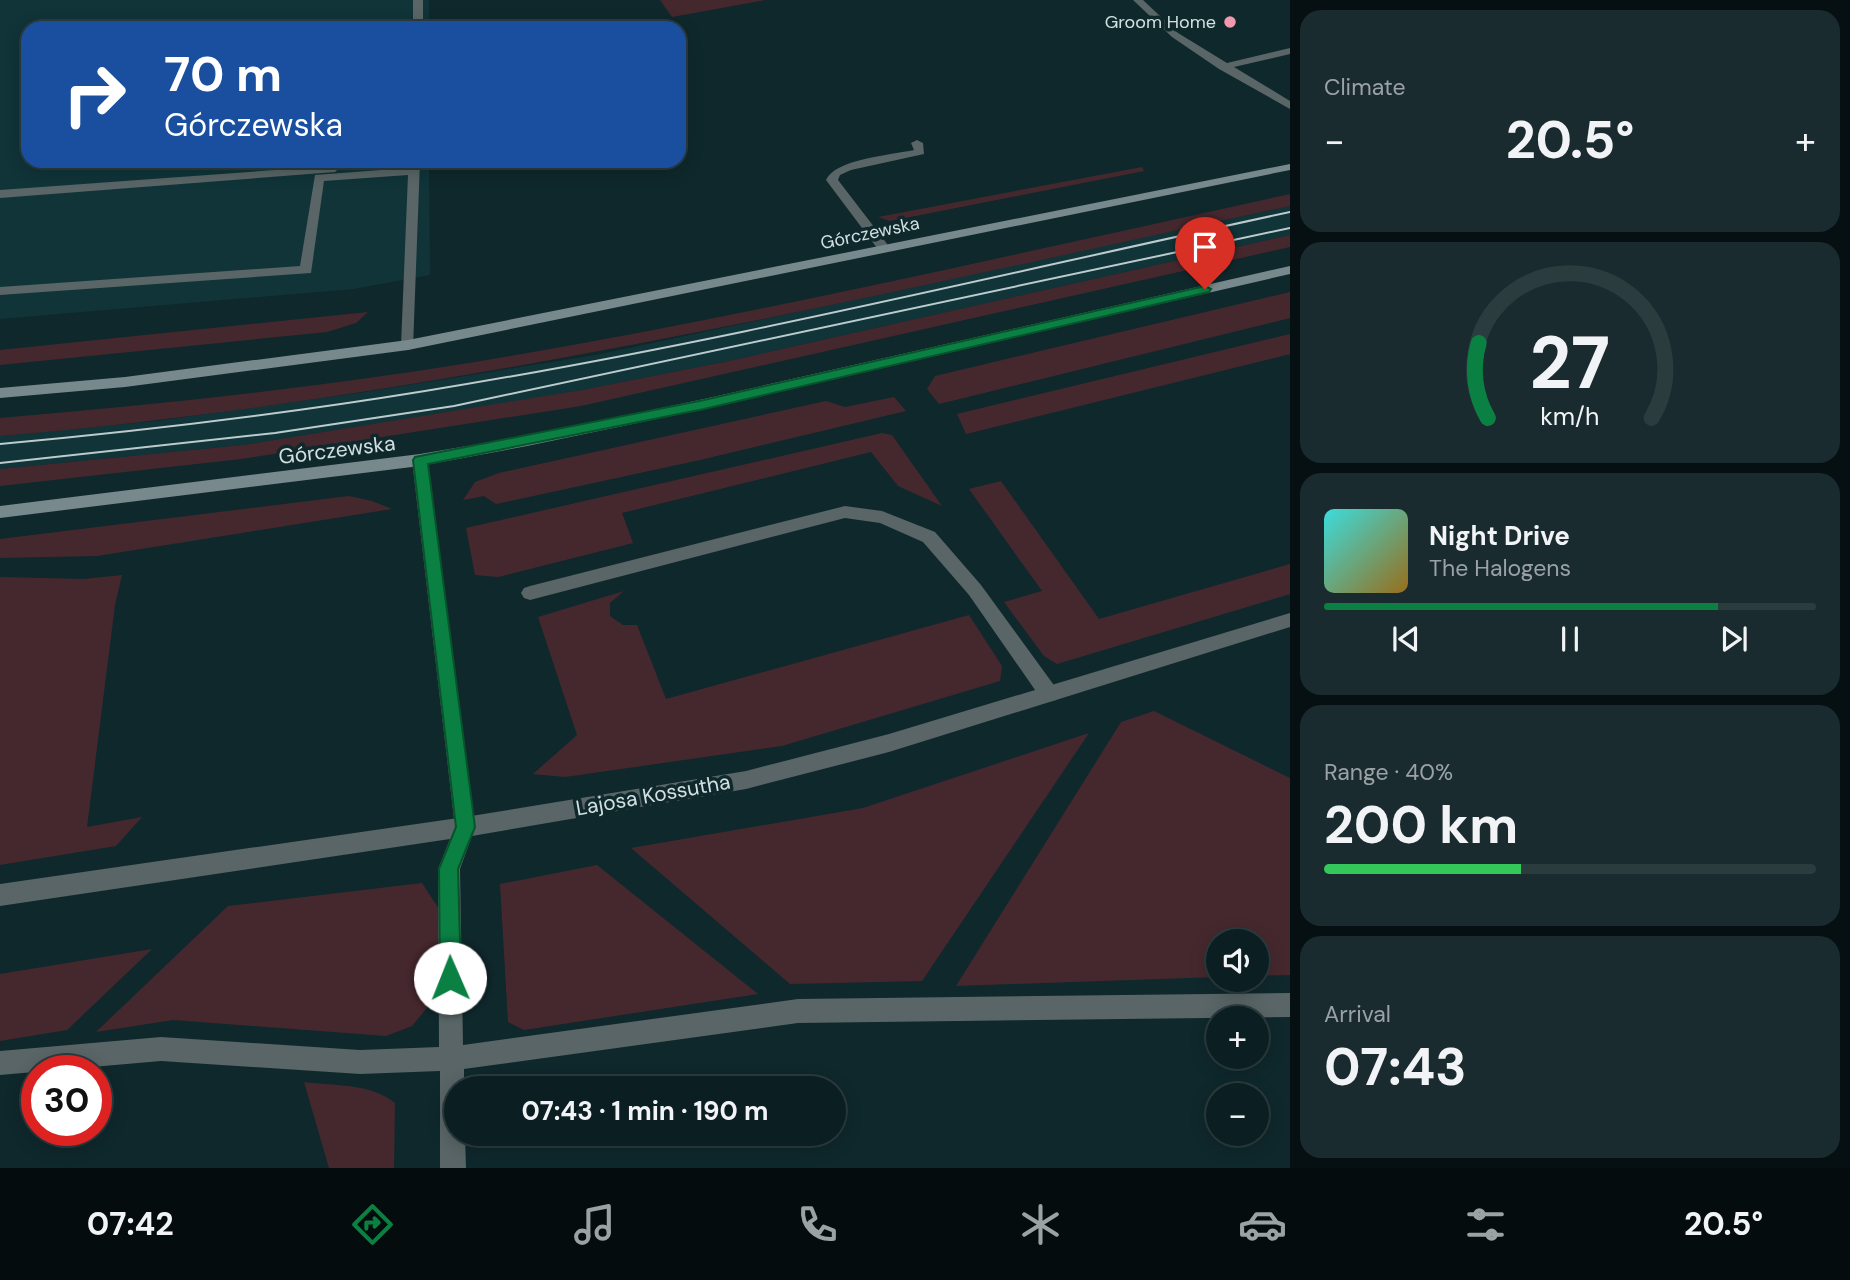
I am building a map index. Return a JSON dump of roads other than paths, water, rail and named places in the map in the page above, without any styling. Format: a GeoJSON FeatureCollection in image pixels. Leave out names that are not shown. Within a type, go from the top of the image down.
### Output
{"type":"FeatureCollection","features":[{"type":"Feature","properties":{"kind":"main road","name":"Górczewska"},"geometry":{"type":"LineString","coordinates":[[0,393],[166,377],[408,345],[1290,167]]}},
{"type":"Feature","properties":{"kind":"main road","name":"Górczewska"},"geometry":{"type":"LineString","coordinates":[[0,512],[420,460],[704,404],[1290,270]]}},
{"type":"Feature","properties":{"kind":"street"},"geometry":{"type":"LineString","coordinates":[[418,0],[418,21]]}},
{"type":"Feature","properties":{"kind":"street"},"geometry":{"type":"LineString","coordinates":[[1138,0],[1175,35],[1290,106]]}},
{"type":"Feature","properties":{"kind":"street"},"geometry":{"type":"LineString","coordinates":[[1223,67],[1290,51]]}},
{"type":"Feature","properties":{"kind":"street"},"geometry":{"type":"LineString","coordinates":[[885,249],[832,180],[835,173],[848,167],[920,152],[917,143]]}},
{"type":"Feature","properties":{"kind":"street"},"geometry":{"type":"LineString","coordinates":[[0,194],[378,168]]}},
{"type":"Feature","properties":{"kind":"street"},"geometry":{"type":"LineString","coordinates":[[0,291],[306,270],[319,178],[392,168]]}},
{"type":"Feature","properties":{"kind":"street"},"geometry":{"type":"LineString","coordinates":[[408,345],[414,168]]}},
{"type":"Feature","properties":{"kind":"street"},"geometry":{"type":"LineString","coordinates":[[420,460],[465,827],[449,869],[453,1168]]}},
{"type":"Feature","properties":{"kind":"street"},"geometry":{"type":"LineString","coordinates":[[530,593],[845,512],[882,517],[929,537],[975,590],[1049,694]]}},
{"type":"Feature","properties":{"kind":"street","name":"Lajosa Kossutha"},"geometry":{"type":"LineString","coordinates":[[0,895],[465,827],[746,780],[889,743],[1290,620]]}},
{"type":"Feature","properties":{"kind":"street"},"geometry":{"type":"LineString","coordinates":[[0,1063],[161,1049],[360,1062],[452,1059],[798,1011],[1290,1005]]}},
{"type":"Feature","properties":{"kind":"tram line"},"geometry":{"type":"LineString","coordinates":[[0,444],[266,414],[534,372],[751,330],[1290,212]]}},
{"type":"Feature","properties":{"kind":"tram line"},"geometry":{"type":"LineString","coordinates":[[0,463],[275,433],[454,406],[1290,228]]}},
{"type":"Feature","properties":{"kind":"place","name":"Groom Home"},"geometry":{"type":"Point","coordinates":[1230,22]}}]}
